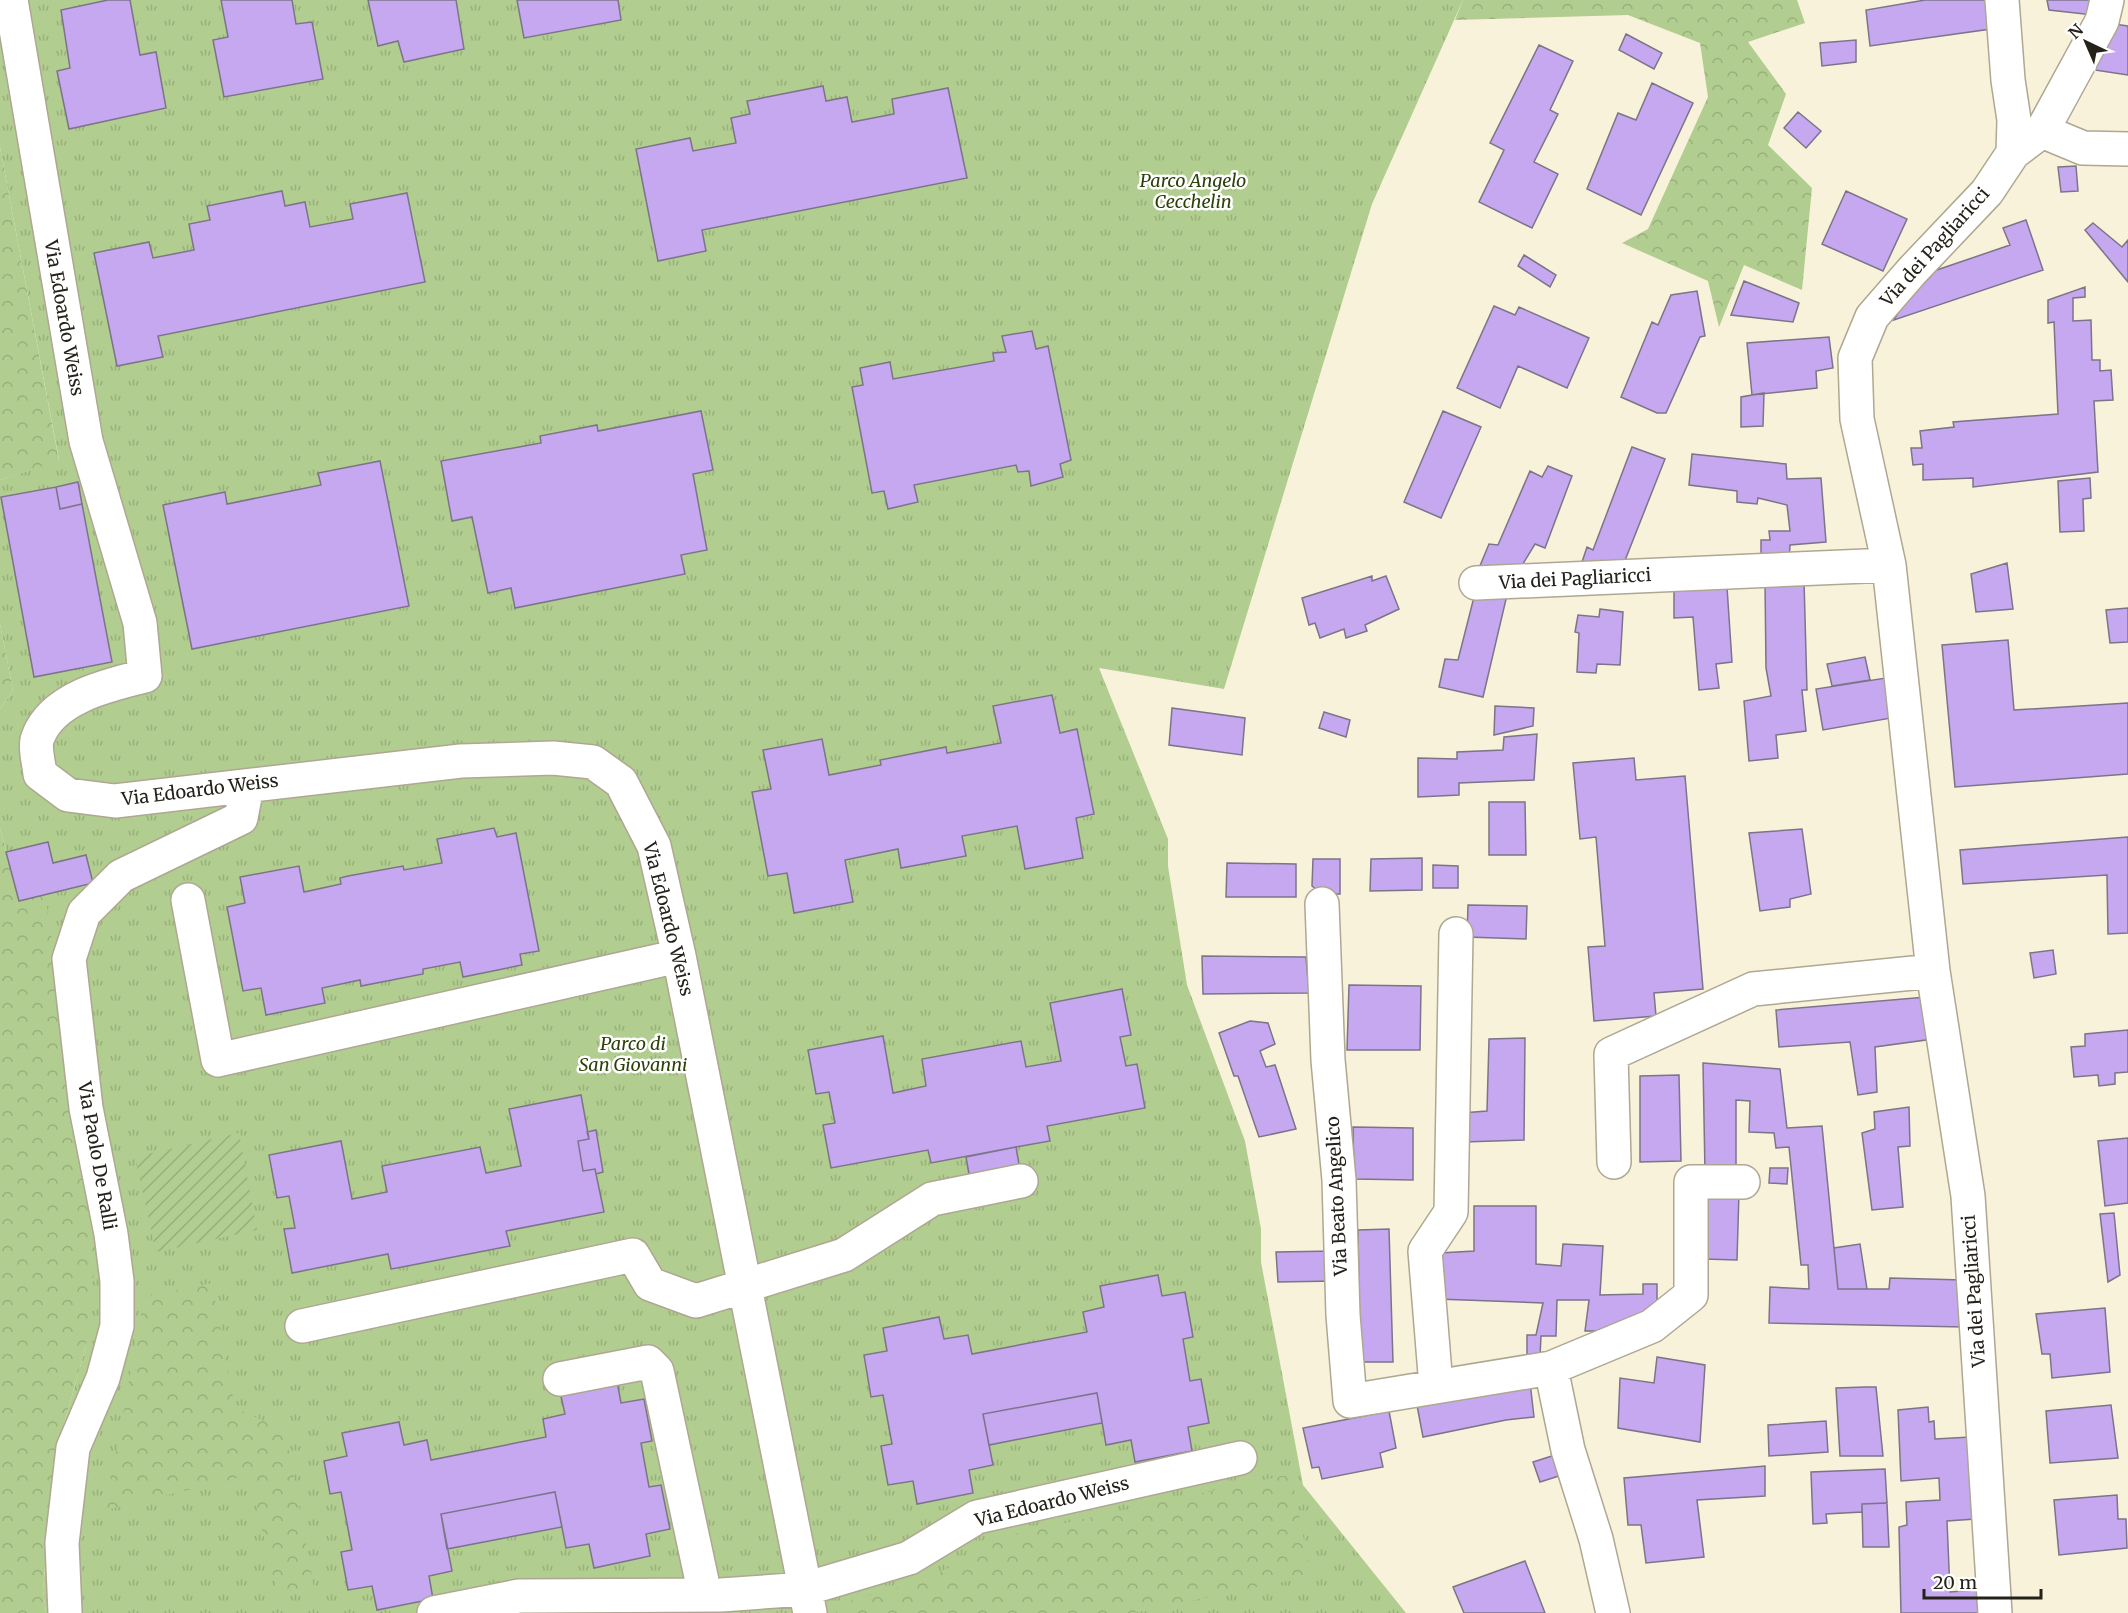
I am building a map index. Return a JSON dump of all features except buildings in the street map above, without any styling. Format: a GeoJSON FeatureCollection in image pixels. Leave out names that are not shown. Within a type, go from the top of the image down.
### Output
{"type":"FeatureCollection","features":[{"type":"Feature","properties":{"kind":"street","name":"Via Edoardo Weiss"},"geometry":{"type":"LineString","coordinates":[[11,0],[86,441],[140,622],[145,676],[94,692],[56,710],[37,738],[40,774],[68,795],[115,801],[461,761],[553,758],[592,762],[621,782],[654,846],[679,956],[807,1601]]}},
{"type":"Feature","properties":{"kind":"street"},"geometry":{"type":"LineString","coordinates":[[2002,0],[2008,81],[2014,120],[2013,153]]}},
{"type":"Feature","properties":{"kind":"street"},"geometry":{"type":"LineString","coordinates":[[2013,153],[2042,131],[2102,21],[2107,0]]}},
{"type":"Feature","properties":{"kind":"street"},"geometry":{"type":"LineString","coordinates":[[2042,131],[2083,148],[2128,149]]}},
{"type":"Feature","properties":{"kind":"street","name":"Via dei Pagliaricci"},"geometry":{"type":"LineString","coordinates":[[1995,1613],[1968,1196],[1933,971],[1889,565],[1857,419],[1855,358],[1872,317],[1987,192],[2013,153]]}},
{"type":"Feature","properties":{"kind":"street","name":"Via dei Pagliaricci"},"geometry":{"type":"LineString","coordinates":[[1476,584],[1889,565]]}},
{"type":"Feature","properties":{"kind":"street","name":"Via Paolo De Ralli"},"geometry":{"type":"LineString","coordinates":[[65,1613],[62,1543],[73,1448],[103,1378],[117,1326],[117,1281],[111,1234],[86,1108],[69,959],[84,913],[121,876],[241,818],[247,786]]}},
{"type":"Feature","properties":{"kind":"street"},"geometry":{"type":"LineString","coordinates":[[188,900],[218,1060],[679,956]]}},
{"type":"Feature","properties":{"kind":"street","name":"Via Beato Angelico"},"geometry":{"type":"LineString","coordinates":[[1322,904],[1328,1060],[1339,1180],[1343,1315],[1350,1401],[1551,1368],[1652,1326],[1692,1295],[1690,1182],[1743,1182]]}},
{"type":"Feature","properties":{"kind":"street"},"geometry":{"type":"LineString","coordinates":[[1436,1386],[1425,1251],[1451,1212],[1456,934]]}},
{"type":"Feature","properties":{"kind":"street"},"geometry":{"type":"LineString","coordinates":[[1614,1162],[1611,1054],[1753,989],[1933,971]]}},
{"type":"Feature","properties":{"kind":"street"},"geometry":{"type":"LineString","coordinates":[[302,1326],[633,1256],[650,1284],[696,1301],[844,1255],[932,1199],[1021,1181]]}},
{"type":"Feature","properties":{"kind":"street"},"geometry":{"type":"LineString","coordinates":[[560,1379],[648,1362],[657,1371],[705,1595]]}},
{"type":"Feature","properties":{"kind":"street"},"geometry":{"type":"LineString","coordinates":[[1551,1368],[1568,1450],[1596,1539],[1613,1613]]}},
{"type":"Feature","properties":{"kind":"street","name":"Via Edoardo Weiss"},"geometry":{"type":"LineString","coordinates":[[434,1613],[519,1596],[705,1595],[807,1601],[909,1558],[977,1517],[1240,1458]]}},
{"type":"Feature","properties":{"kind":"green space","name":"Parco di San Giovanni"},"geometry":{"type":"Polygon","coordinates":[[[0,0],[1463,0],[1372,204],[1224,689],[1099,668],[1168,839],[1168,866],[1187,985],[1245,1141],[1261,1229],[1261,1262],[1303,1485],[1406,1613],[46,1613],[43,1590],[55,1456],[86,1346],[19,901],[0,828],[0,709],[13,691],[0,624],[0,480],[59,460],[0,147],[0,0]]]}},
{"type":"Feature","properties":{"kind":"green space"},"geometry":{"type":"Polygon","coordinates":[[[1463,0],[1797,0],[1805,23],[1748,42],[1786,94],[1768,145],[1812,188],[1802,290],[1744,265],[1719,327],[1708,281],[1622,243],[1648,229],[1708,97],[1700,43],[1628,15],[1455,20],[1463,0]]]}},
{"type":"Feature","properties":{"kind":"green space"},"geometry":{"type":"Polygon","coordinates":[[[0,147],[59,461],[0,480],[0,147]]]}},
{"type":"Feature","properties":{"kind":"green space"},"geometry":{"type":"Polygon","coordinates":[[[0,624],[13,691],[0,709],[0,624]]]}},
{"type":"Feature","properties":{"kind":"green space"},"geometry":{"type":"Polygon","coordinates":[[[0,828],[19,901],[45,894],[97,1241],[86,1346],[55,1456],[43,1590],[46,1613],[0,1613],[0,828]]]}},
{"type":"Feature","properties":{"kind":"green space"},"geometry":{"type":"Polygon","coordinates":[[[239,1133],[257,1230],[156,1252],[135,1157],[239,1133]]]}},
{"type":"Feature","properties":{"kind":"green space"},"geometry":{"type":"Polygon","coordinates":[[[212,1283],[235,1408],[264,1421],[283,1417],[314,1588],[278,1596],[249,1475],[106,1510],[144,1297],[212,1283]]]}},
{"type":"Feature","properties":{"kind":"green space"},"geometry":{"type":"Polygon","coordinates":[[[1291,1474],[1311,1576],[1132,1613],[836,1613],[834,1605],[916,1583],[955,1565],[982,1541],[1291,1474]]]}},
{"type":"Feature","properties":{"kind":"park label","name":"Parco Angelo Cecchelin"},"geometry":{"type":"Point","coordinates":[1193,192]}}]}
